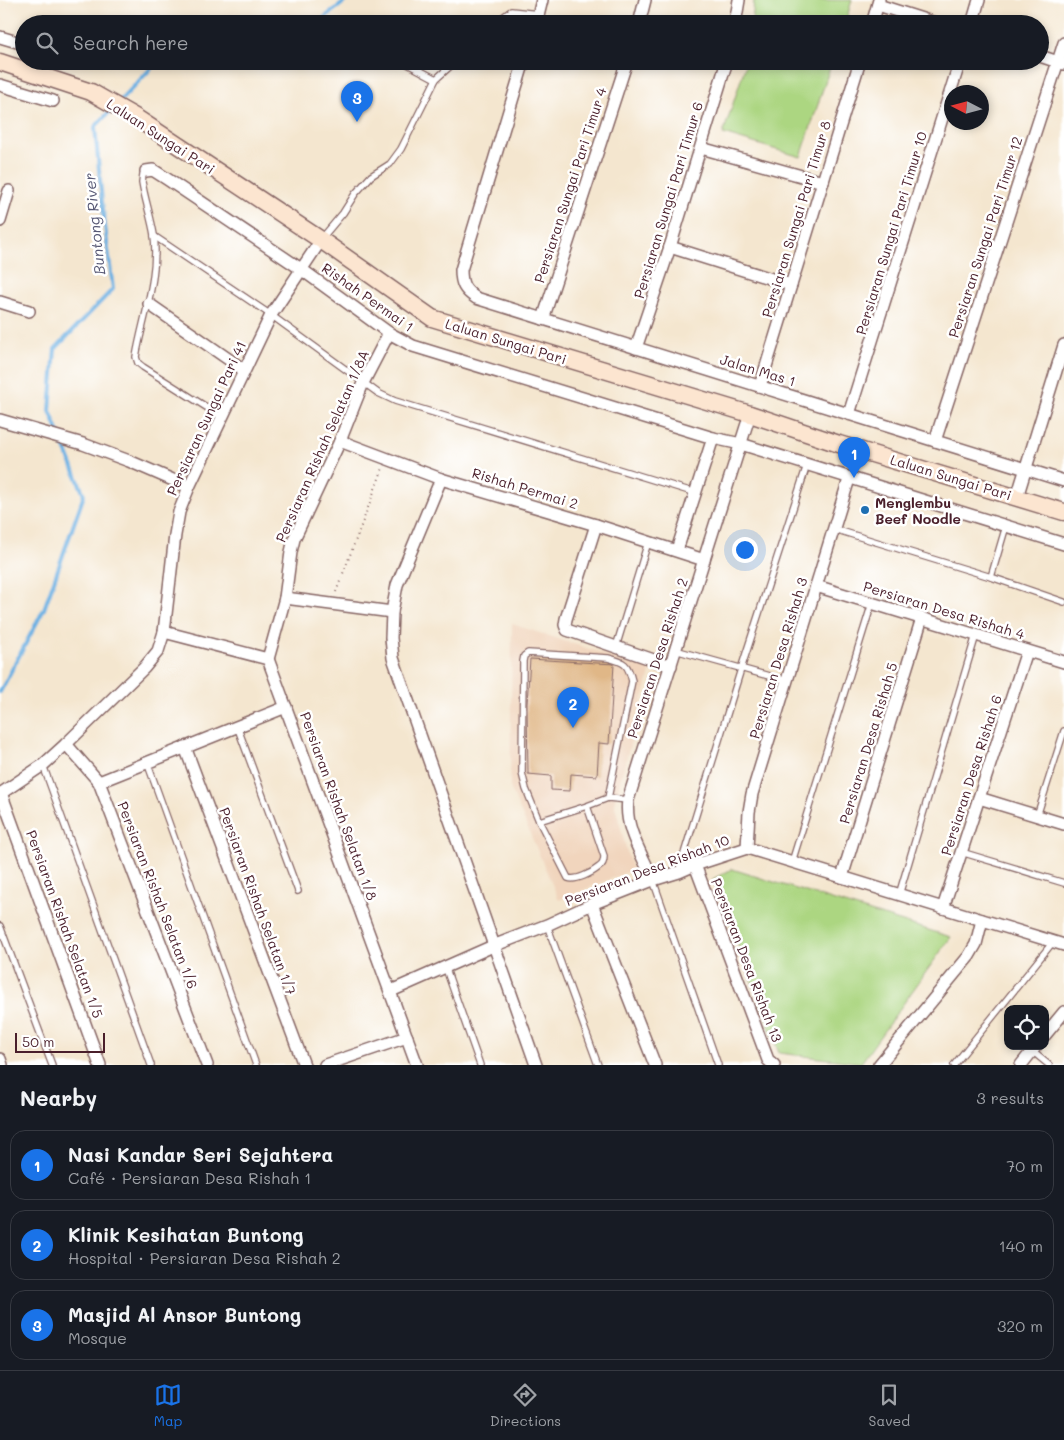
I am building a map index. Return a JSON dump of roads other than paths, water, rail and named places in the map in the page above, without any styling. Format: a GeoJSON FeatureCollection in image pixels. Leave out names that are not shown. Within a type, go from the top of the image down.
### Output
{"type":"FeatureCollection","features":[{"type":"Feature","properties":{"kind":"main road","name":"Laluan Sungai Pari"},"geometry":{"type":"LineString","coordinates":[[0,62],[15,67]]}},
{"type":"Feature","properties":{"kind":"main road","name":"Laluan Sungai Pari"},"geometry":{"type":"LineString","coordinates":[[24,70],[91,92],[136,117],[321,240],[432,318],[750,414],[840,444],[1064,512]]}},
{"type":"Feature","properties":{"kind":"street"},"geometry":{"type":"LineString","coordinates":[[538,15],[542,0]]}},
{"type":"Feature","properties":{"kind":"street"},"geometry":{"type":"LineString","coordinates":[[641,15],[645,0]]}},
{"type":"Feature","properties":{"kind":"street"},"geometry":{"type":"LineString","coordinates":[[736,15],[739,0]]}},
{"type":"Feature","properties":{"kind":"street"},"geometry":{"type":"LineString","coordinates":[[975,15],[980,0]]}},
{"type":"Feature","properties":{"kind":"street"},"geometry":{"type":"LineString","coordinates":[[874,15],[878,2],[913,15]]}},
{"type":"Feature","properties":{"kind":"street"},"geometry":{"type":"LineString","coordinates":[[0,37],[15,41]]}},
{"type":"Feature","properties":{"kind":"street","name":"Persiaran Sungai Pari Timur 12"},"geometry":{"type":"LineString","coordinates":[[935,441],[1061,63],[1064,43]]}},
{"type":"Feature","properties":{"kind":"street"},"geometry":{"type":"LineString","coordinates":[[1049,59],[1061,63]]}},
{"type":"Feature","properties":{"kind":"street","name":"Jalan Mas 1"},"geometry":{"type":"LineString","coordinates":[[521,70],[461,270],[461,282],[467,292],[476,298],[542,319],[1064,480]]}},
{"type":"Feature","properties":{"kind":"street","name":"Persiaran Sungai Pari Timur 4"},"geometry":{"type":"LineString","coordinates":[[542,319],[624,70]]}},
{"type":"Feature","properties":{"kind":"street","name":"Persiaran Sungai Pari Timur 6"},"geometry":{"type":"LineString","coordinates":[[636,348],[670,247],[724,70]]}},
{"type":"Feature","properties":{"kind":"street","name":"Persiaran Sungai Pari Timur 8"},"geometry":{"type":"LineString","coordinates":[[760,386],[857,70]]}},
{"type":"Feature","properties":{"kind":"street","name":"Persiaran Sungai Pari Timur 10"},"geometry":{"type":"LineString","coordinates":[[850,414],[957,70]]}},
{"type":"Feature","properties":{"kind":"street"},"geometry":{"type":"LineString","coordinates":[[0,85],[52,100]]}},
{"type":"Feature","properties":{"kind":"street"},"geometry":{"type":"LineString","coordinates":[[701,148],[823,182]]}},
{"type":"Feature","properties":{"kind":"street","name":"Rishah Permai 1"},"geometry":{"type":"LineString","coordinates":[[146,171],[153,170],[167,179],[301,269],[389,334],[413,346],[1064,544]]}},
{"type":"Feature","properties":{"kind":"street"},"geometry":{"type":"LineString","coordinates":[[0,221],[10,191]]}},
{"type":"Feature","properties":{"kind":"street","name":"Persiaran Sungai Pari 41"},"geometry":{"type":"LineString","coordinates":[[1,794],[43,765],[158,651],[164,632],[175,535],[180,512],[189,487],[271,315],[321,240]]}},
{"type":"Feature","properties":{"kind":"street"},"geometry":{"type":"LineString","coordinates":[[670,247],[791,285]]}},
{"type":"Feature","properties":{"kind":"street"},"geometry":{"type":"LineString","coordinates":[[0,302],[29,311]]}},
{"type":"Feature","properties":{"kind":"street"},"geometry":{"type":"LineString","coordinates":[[149,304],[244,370]]}},
{"type":"Feature","properties":{"kind":"street","name":"Persiaran Rishah Selatan 1/8A"},"geometry":{"type":"LineString","coordinates":[[268,659],[285,598],[294,539],[340,441],[364,383],[389,334]]}},
{"type":"Feature","properties":{"kind":"street"},"geometry":{"type":"LineString","coordinates":[[1017,497],[1064,345]]}},
{"type":"Feature","properties":{"kind":"street","name":"Persiaran Desa Rishah 2"},"geometry":{"type":"LineString","coordinates":[[653,880],[628,825],[626,812],[628,800],[750,414]]}},
{"type":"Feature","properties":{"kind":"street"},"geometry":{"type":"LineString","coordinates":[[0,420],[83,444],[129,461],[189,487]]}},
{"type":"Feature","properties":{"kind":"street"},"geometry":{"type":"LineString","coordinates":[[677,550],[713,438]]}},
{"type":"Feature","properties":{"kind":"street","name":"Rishah Permai 2"},"geometry":{"type":"LineString","coordinates":[[340,441],[441,479],[648,541],[704,560]]}},
{"type":"Feature","properties":{"kind":"street","name":"Persiaran Desa Rishah 3"},"geometry":{"type":"LineString","coordinates":[[747,848],[752,794],[849,478]]}},
{"type":"Feature","properties":{"kind":"street"},"geometry":{"type":"LineString","coordinates":[[441,479],[397,585],[392,612],[391,638],[393,658],[536,1065]]}},
{"type":"Feature","properties":{"kind":"street"},"geometry":{"type":"LineString","coordinates":[[596,525],[565,625],[567,630],[671,666]]}},
{"type":"Feature","properties":{"kind":"street","name":"Persiaran Desa Rishah 4"},"geometry":{"type":"LineString","coordinates":[[816,586],[1064,662]]}},
{"type":"Feature","properties":{"kind":"street"},"geometry":{"type":"LineString","coordinates":[[285,598],[392,612]]}},
{"type":"Feature","properties":{"kind":"street","name":"Persiaran Desa Rishah 5"},"geometry":{"type":"LineString","coordinates":[[842,877],[922,618]]}},
{"type":"Feature","properties":{"kind":"street"},"geometry":{"type":"LineString","coordinates":[[164,632],[268,659]]}},
{"type":"Feature","properties":{"kind":"street","name":"Persiaran Desa Rishah 6"},"geometry":{"type":"LineString","coordinates":[[943,908],[1027,651]]}},
{"type":"Feature","properties":{"kind":"street","name":"Persiaran Rishah Selatan 1/8"},"geometry":{"type":"LineString","coordinates":[[268,659],[417,1065]]}},
{"type":"Feature","properties":{"kind":"street"},"geometry":{"type":"LineString","coordinates":[[98,782],[286,707]]}},
{"type":"Feature","properties":{"kind":"street","name":"Persiaran Rishah Selatan 1/6"},"geometry":{"type":"LineString","coordinates":[[66,744],[98,782],[207,1065]]}},
{"type":"Feature","properties":{"kind":"street","name":"Persiaran Rishah Selatan 1/7"},"geometry":{"type":"LineString","coordinates":[[185,747],[304,1065]]}},
{"type":"Feature","properties":{"kind":"street","name":"Persiaran Rishah Selatan 1/5"},"geometry":{"type":"LineString","coordinates":[[1,794],[100,1065]]}},
{"type":"Feature","properties":{"kind":"street"},"geometry":{"type":"LineString","coordinates":[[979,798],[1064,824]]}},
{"type":"Feature","properties":{"kind":"street","name":"Persiaran Desa Rishah 10"},"geometry":{"type":"LineString","coordinates":[[391,991],[592,904],[653,880],[747,848],[1059,944]]}},
{"type":"Feature","properties":{"kind":"street","name":"Persiaran Desa Rishah 13"},"geometry":{"type":"LineString","coordinates":[[695,865],[768,1060],[774,1065]]}},
{"type":"Feature","properties":{"kind":"street"},"geometry":{"type":"LineString","coordinates":[[592,904],[655,1065]]}},
{"type":"Feature","properties":{"kind":"street"},"geometry":{"type":"LineString","coordinates":[[879,1065],[969,956],[976,944],[982,920]]}},
{"type":"Feature","properties":{"kind":"street"},"geometry":{"type":"LineString","coordinates":[[1049,1030],[1064,1012]]}},
{"type":"Feature","properties":{"kind":"street"},"geometry":{"type":"LineString","coordinates":[[325,1065],[407,1037]]}},
{"type":"Feature","properties":{"kind":"street"},"geometry":{"type":"LineString","coordinates":[[1021,1065],[1033,1050]]}},
{"type":"Feature","properties":{"kind":"street"},"geometry":{"type":"LineString","coordinates":[[0,1059],[2,1065]]}},
{"type":"Feature","properties":{"kind":"lane"},"geometry":{"type":"LineString","coordinates":[[507,15],[511,12],[522,15]]}},
{"type":"Feature","properties":{"kind":"lane"},"geometry":{"type":"LineString","coordinates":[[420,70],[436,78]]}},
{"type":"Feature","properties":{"kind":"lane"},"geometry":{"type":"LineString","coordinates":[[321,240],[343,213],[355,194],[371,176],[390,164],[401,149],[436,78],[445,70]]}},
{"type":"Feature","properties":{"kind":"lane"},"geometry":{"type":"LineString","coordinates":[[146,171],[143,174],[144,191],[154,236],[154,261],[149,304],[136,357],[138,363],[222,418]]}},
{"type":"Feature","properties":{"kind":"lane"},"geometry":{"type":"LineString","coordinates":[[154,236],[271,315],[378,393],[395,401],[696,493]]}},
{"type":"Feature","properties":{"kind":"lane"},"geometry":{"type":"LineString","coordinates":[[679,872],[741,669],[807,465]]}},
{"type":"Feature","properties":{"kind":"lane"},"geometry":{"type":"LineString","coordinates":[[991,577],[1006,526]]}},
{"type":"Feature","properties":{"kind":"lane"},"geometry":{"type":"LineString","coordinates":[[834,529],[991,577],[1064,602]]}},
{"type":"Feature","properties":{"kind":"lane"},"geometry":{"type":"LineString","coordinates":[[616,647],[648,541]]}},
{"type":"Feature","properties":{"kind":"lane"},"geometry":{"type":"LineString","coordinates":[[792,862],[872,603]]}},
{"type":"Feature","properties":{"kind":"lane"},"geometry":{"type":"LineString","coordinates":[[899,895],[976,635]]}},
{"type":"Feature","properties":{"kind":"lane"},"geometry":{"type":"LineString","coordinates":[[675,650],[787,682]]}},
{"type":"Feature","properties":{"kind":"lane"},"geometry":{"type":"LineString","coordinates":[[587,806],[604,856],[603,862],[600,867],[578,878],[568,878],[539,822],[526,790],[522,773],[523,661],[524,656],[528,653],[608,658],[620,661],[629,668],[632,681],[608,798]]}},
{"type":"Feature","properties":{"kind":"lane"},"geometry":{"type":"LineString","coordinates":[[237,726],[298,891]]}},
{"type":"Feature","properties":{"kind":"lane"},"geometry":{"type":"LineString","coordinates":[[1037,816],[1064,730]]}},
{"type":"Feature","properties":{"kind":"lane"},"geometry":{"type":"LineString","coordinates":[[147,762],[256,1065]]}},
{"type":"Feature","properties":{"kind":"lane"},"geometry":{"type":"LineString","coordinates":[[43,765],[151,1065]]}},
{"type":"Feature","properties":{"kind":"lane"},"geometry":{"type":"LineString","coordinates":[[539,822],[608,798],[628,800]]}},
{"type":"Feature","properties":{"kind":"lane"},"geometry":{"type":"LineString","coordinates":[[961,852],[1064,883]]}},
{"type":"Feature","properties":{"kind":"lane"},"geometry":{"type":"LineString","coordinates":[[653,880],[718,1065]]}},
{"type":"Feature","properties":{"kind":"lane"},"geometry":{"type":"LineString","coordinates":[[547,925],[598,1065]]}},
{"type":"Feature","properties":{"kind":"lane"},"geometry":{"type":"LineString","coordinates":[[0,926],[52,1065]]}},
{"type":"Feature","properties":{"kind":"lane"},"geometry":{"type":"LineString","coordinates":[[954,1065],[1059,944]]}},
{"type":"Feature","properties":{"kind":"lane"},"geometry":{"type":"LineString","coordinates":[[445,966],[480,1065]]}},
{"type":"Feature","properties":{"kind":"lane"},"geometry":{"type":"LineString","coordinates":[[1035,1050],[1049,1065]]}},
{"type":"Feature","properties":{"kind":"waterway","name":"Buntong River"},"geometry":{"type":"LineString","coordinates":[[328,15],[347,0]]}},
{"type":"Feature","properties":{"kind":"waterway","name":"Buntong River"},"geometry":{"type":"LineString","coordinates":[[119,102],[149,70]]}},
{"type":"Feature","properties":{"kind":"waterway","name":"Buntong River"},"geometry":{"type":"LineString","coordinates":[[0,692],[44,609],[84,495],[50,411],[55,349],[113,289],[95,127],[112,109]]}},
{"type":"Feature","properties":{"kind":"place","name":"Masjid Al Ansor Buntong"},"geometry":{"type":"Point","coordinates":[357,122]}},
{"type":"Feature","properties":{"kind":"place","name":"Nasi Kandar Seri Sejahtera"},"geometry":{"type":"Point","coordinates":[854,478]}},
{"type":"Feature","properties":{"kind":"place","name":"Menglembu Beef Noodle"},"geometry":{"type":"Point","coordinates":[865,510]}},
{"type":"Feature","properties":{"kind":"place","name":"Klinik Kesihatan Buntong"},"geometry":{"type":"Point","coordinates":[573,728]}}]}
